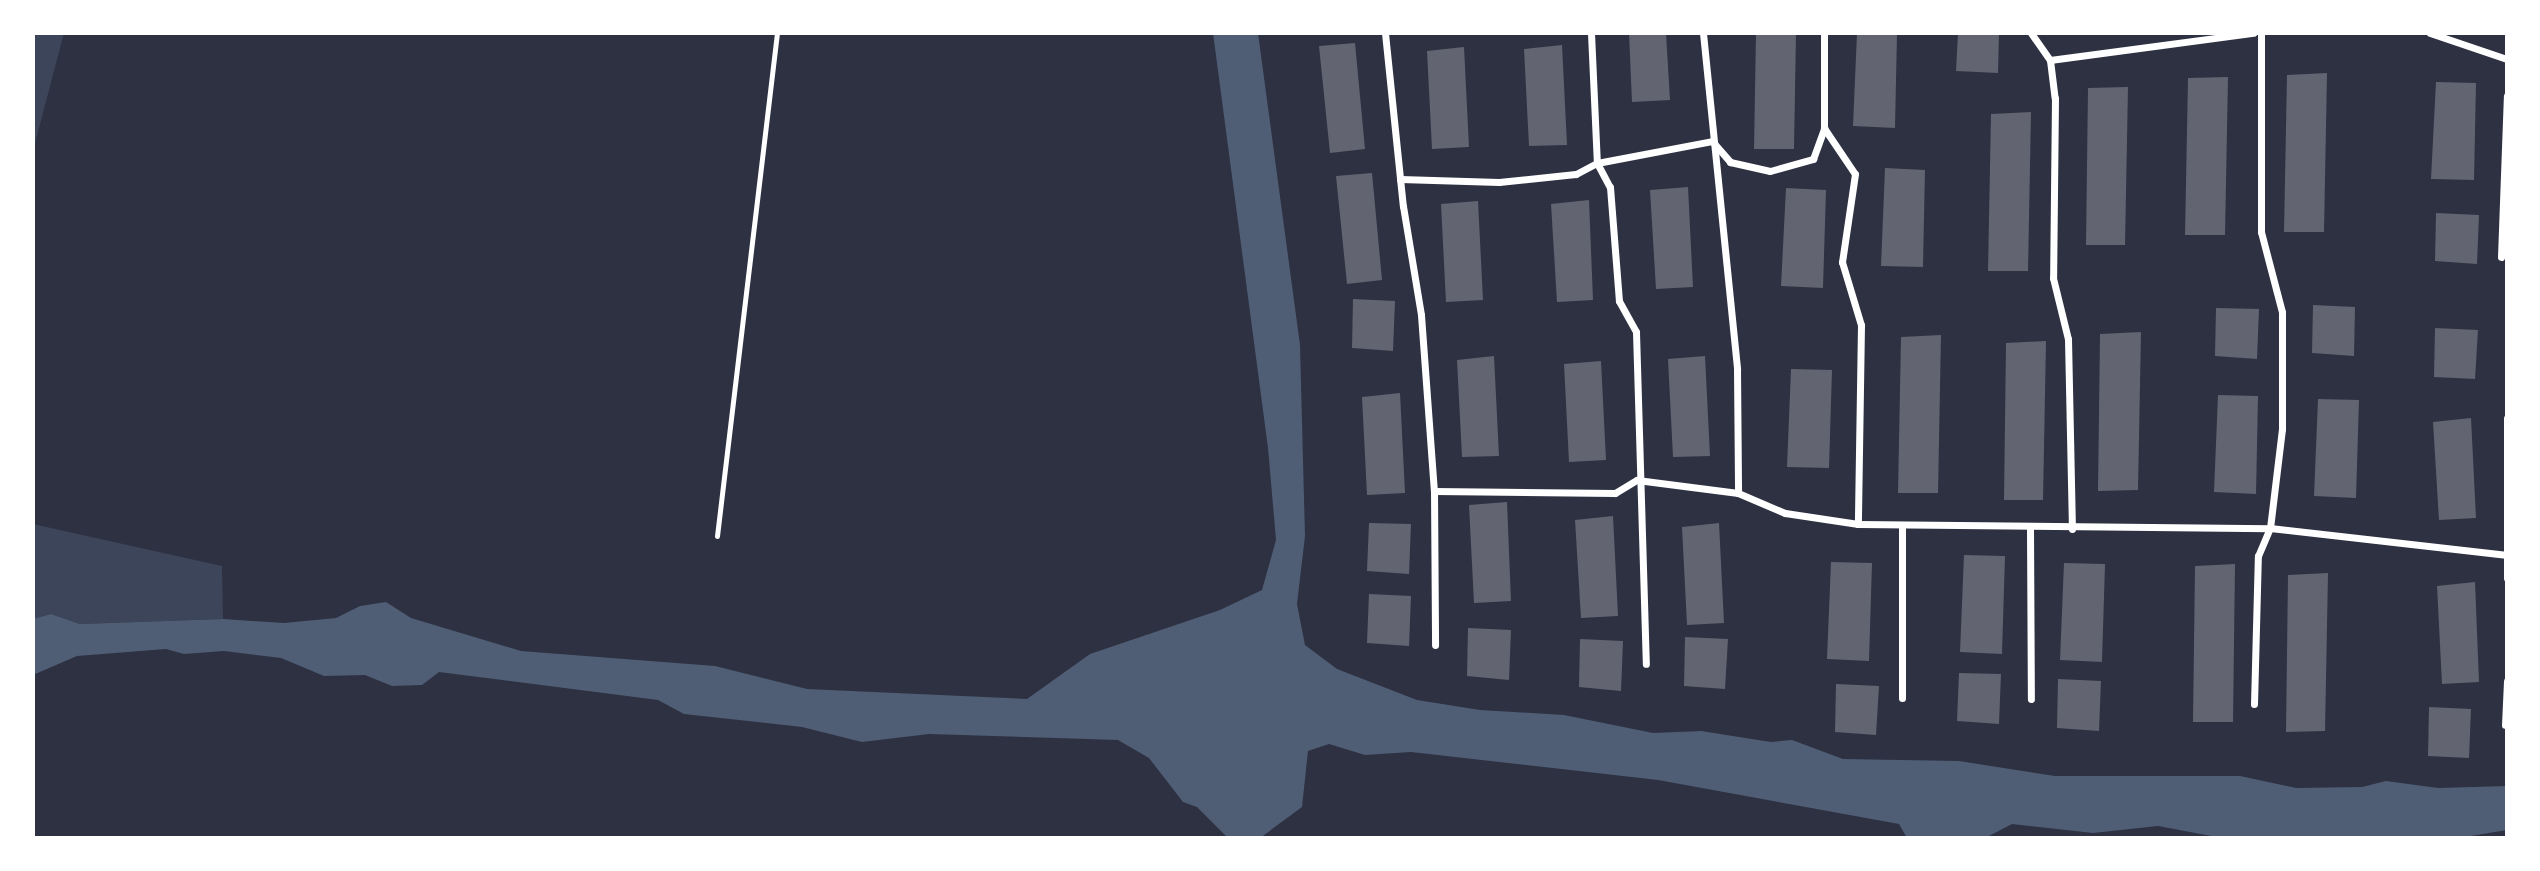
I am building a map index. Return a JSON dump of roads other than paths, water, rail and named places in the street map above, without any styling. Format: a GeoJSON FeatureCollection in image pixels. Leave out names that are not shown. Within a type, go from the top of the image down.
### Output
{"type":"FeatureCollection","features":[{"type":"Feature","properties":{"kind":"street"},"geometry":{"type":"LineString","coordinates":[[1385,33],[1400,179],[1421,315],[1434,491],[1435,645]]}},
{"type":"Feature","properties":{"kind":"street"},"geometry":{"type":"LineString","coordinates":[[1591,33],[1597,163],[1611,187],[1619,301],[1636,332],[1637,481],[1646,664]]}},
{"type":"Feature","properties":{"kind":"street"},"geometry":{"type":"LineString","coordinates":[[1703,33],[1737,369],[1738,493]]}},
{"type":"Feature","properties":{"kind":"street"},"geometry":{"type":"LineString","coordinates":[[1713,141],[1730,162],[1770,171],[1813,159],[1824,128],[1824,33]]}},
{"type":"Feature","properties":{"kind":"street"},"geometry":{"type":"LineString","coordinates":[[2031,33],[2050,60],[2055,98],[2053,278],[2068,339],[2072,529]]}},
{"type":"Feature","properties":{"kind":"street"},"geometry":{"type":"LineString","coordinates":[[2050,60],[2253,33]]}},
{"type":"Feature","properties":{"kind":"street"},"geometry":{"type":"LineString","coordinates":[[2254,704],[2258,556],[2270,528],[2282,429],[2282,312],[2261,232],[2261,33]]}},
{"type":"Feature","properties":{"kind":"street"},"geometry":{"type":"LineString","coordinates":[[2430,33],[2507,59]]}},
{"type":"Feature","properties":{"kind":"street"},"geometry":{"type":"LineString","coordinates":[[2501,257],[2507,96]]}},
{"type":"Feature","properties":{"kind":"street"},"geometry":{"type":"LineString","coordinates":[[1824,128],[1855,174],[1842,262],[1861,325],[1858,524]]}},
{"type":"Feature","properties":{"kind":"street"},"geometry":{"type":"LineString","coordinates":[[1400,179],[1499,182],[1576,174],[1597,163],[1713,141]]}},
{"type":"Feature","properties":{"kind":"street"},"geometry":{"type":"LineString","coordinates":[[2507,418],[2507,578]]}},
{"type":"Feature","properties":{"kind":"street"},"geometry":{"type":"LineString","coordinates":[[1434,491],[1615,492],[1637,481],[1738,493],[1785,513],[1858,524],[2072,529],[2270,528],[2505,555]]}},
{"type":"Feature","properties":{"kind":"street"},"geometry":{"type":"LineString","coordinates":[[1902,527],[1902,698]]}},
{"type":"Feature","properties":{"kind":"street"},"geometry":{"type":"LineString","coordinates":[[2030,528],[2032,699]]}},
{"type":"Feature","properties":{"kind":"street"},"geometry":{"type":"LineString","coordinates":[[2505,725],[2507,681]]}},
{"type":"Feature","properties":{"kind":"lane"},"geometry":{"type":"LineString","coordinates":[[717,536],[778,33]]}}]}
